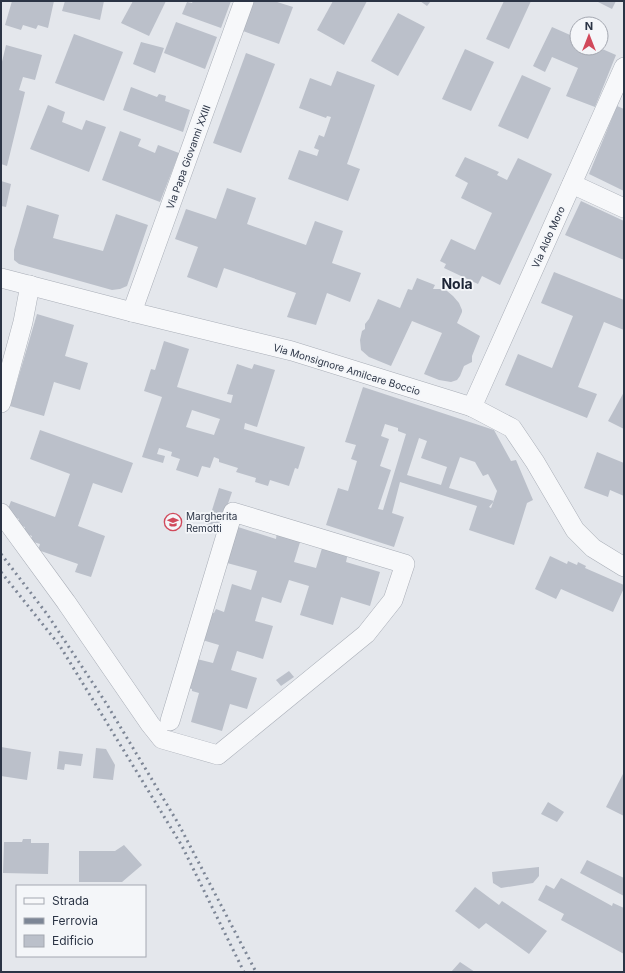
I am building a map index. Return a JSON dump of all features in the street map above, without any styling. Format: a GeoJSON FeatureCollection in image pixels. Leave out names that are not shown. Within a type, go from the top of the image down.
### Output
{"type":"FeatureCollection","features":[{"type":"Feature","properties":{"kind":"street","name":"Via Papa Giovanni XXIII"},"geometry":{"type":"LineString","coordinates":[[132,312],[244,1]]}},
{"type":"Feature","properties":{"kind":"street","name":"Via Aldo Moro"},"geometry":{"type":"LineString","coordinates":[[472,407],[624,67]]}},
{"type":"Feature","properties":{"kind":"street"},"geometry":{"type":"LineString","coordinates":[[572,184],[624,208]]}},
{"type":"Feature","properties":{"kind":"street","name":"Via Monsignore Amilcare Boccio"},"geometry":{"type":"LineString","coordinates":[[1,278],[292,351],[472,407],[512,428],[535,462],[575,530],[593,548],[624,567]]}},
{"type":"Feature","properties":{"kind":"street"},"geometry":{"type":"LineString","coordinates":[[1,403],[23,322],[30,285]]}},
{"type":"Feature","properties":{"kind":"street"},"geometry":{"type":"LineString","coordinates":[[1,514],[66,602],[162,740],[218,755],[366,634],[393,600],[405,564],[233,512],[170,721]]}},
{"type":"Feature","properties":{"kind":"building"},"geometry":{"type":"Polygon","coordinates":[[[12,1],[54,1],[48,28],[38,25],[36,29],[23,25],[21,30],[5,25],[12,1]]]}},
{"type":"Feature","properties":{"kind":"building"},"geometry":{"type":"Polygon","coordinates":[[[65,1],[104,1],[100,20],[62,11],[65,1]]]}},
{"type":"Feature","properties":{"kind":"building"},"geometry":{"type":"Polygon","coordinates":[[[133,1],[166,1],[149,36],[121,23],[133,1]]]}},
{"type":"Feature","properties":{"kind":"building"},"geometry":{"type":"Polygon","coordinates":[[[193,1],[231,1],[221,28],[182,14],[187,2],[192,3],[193,1]]]}},
{"type":"Feature","properties":{"kind":"building"},"geometry":{"type":"Polygon","coordinates":[[[254,1],[274,1],[293,7],[279,44],[243,31],[254,1]]]}},
{"type":"Feature","properties":{"kind":"building"},"geometry":{"type":"Polygon","coordinates":[[[333,1],[367,1],[344,45],[317,30],[333,1]]]}},
{"type":"Feature","properties":{"kind":"building"},"geometry":{"type":"Polygon","coordinates":[[[420,1],[431,1],[427,6],[420,1]]]}},
{"type":"Feature","properties":{"kind":"building"},"geometry":{"type":"Polygon","coordinates":[[[504,1],[531,1],[509,49],[486,39],[504,1]]]}},
{"type":"Feature","properties":{"kind":"building"},"geometry":{"type":"Polygon","coordinates":[[[596,1],[616,1],[612,9],[596,1]]]}},
{"type":"Feature","properties":{"kind":"building"},"geometry":{"type":"Polygon","coordinates":[[[398,13],[425,27],[398,76],[371,61],[398,13]]]}},
{"type":"Feature","properties":{"kind":"building"},"geometry":{"type":"Polygon","coordinates":[[[176,22],[217,37],[205,69],[164,53],[176,22]]]}},
{"type":"Feature","properties":{"kind":"building"},"geometry":{"type":"Polygon","coordinates":[[[552,27],[569,34],[569,56],[609,56],[609,52],[616,55],[595,107],[566,96],[578,68],[552,57],[545,72],[533,66],[552,27]]]}},
{"type":"Feature","properties":{"kind":"building"},"geometry":{"type":"Polygon","coordinates":[[[74,34],[123,52],[104,101],[55,83],[74,34]]]}},
{"type":"Feature","properties":{"kind":"building"},"geometry":{"type":"Polygon","coordinates":[[[141,42],[164,48],[155,73],[133,64],[141,42]]]}},
{"type":"Feature","properties":{"kind":"building"},"geometry":{"type":"Polygon","coordinates":[[[6,45],[42,55],[35,80],[23,77],[19,90],[25,92],[7,166],[1,164],[1,66],[6,45]]]}},
{"type":"Feature","properties":{"kind":"building"},"geometry":{"type":"Polygon","coordinates":[[[465,49],[494,62],[471,111],[442,99],[465,49]]]}},
{"type":"Feature","properties":{"kind":"building"},"geometry":{"type":"Polygon","coordinates":[[[246,53],[275,64],[241,153],[213,143],[246,53]]]}},
{"type":"Feature","properties":{"kind":"building"},"geometry":{"type":"Polygon","coordinates":[[[337,71],[375,85],[347,164],[360,169],[348,201],[288,179],[299,150],[317,156],[319,150],[314,148],[319,135],[324,137],[331,117],[327,116],[326,118],[299,108],[310,78],[331,86],[337,71]]]}},
{"type":"Feature","properties":{"kind":"building"},"geometry":{"type":"Polygon","coordinates":[[[522,75],[551,88],[528,139],[498,126],[522,75]]]}},
{"type":"Feature","properties":{"kind":"building"},"geometry":{"type":"Polygon","coordinates":[[[131,87],[157,97],[159,94],[166,96],[165,101],[190,110],[183,132],[123,110],[131,87]]]}},
{"type":"Feature","properties":{"kind":"building"},"geometry":{"type":"Polygon","coordinates":[[[48,105],[65,112],[62,122],[82,130],[86,120],[106,127],[89,172],[30,149],[48,105]]]}},
{"type":"Feature","properties":{"kind":"building"},"geometry":{"type":"Polygon","coordinates":[[[617,106],[624,109],[624,191],[589,174],[617,106]]]}},
{"type":"Feature","properties":{"kind":"building"},"geometry":{"type":"Polygon","coordinates":[[[120,131],[141,139],[138,146],[155,153],[158,145],[179,153],[160,202],[102,180],[120,131]]]}},
{"type":"Feature","properties":{"kind":"building"},"geometry":{"type":"Polygon","coordinates":[[[465,157],[499,172],[497,175],[507,180],[518,158],[552,174],[500,285],[482,276],[478,284],[444,268],[446,264],[440,261],[451,239],[475,250],[492,213],[461,198],[468,183],[455,176],[465,157]]]}},
{"type":"Feature","properties":{"kind":"building"},"geometry":{"type":"Polygon","coordinates":[[[1,181],[11,184],[6,207],[1,206],[1,181]]]}},
{"type":"Feature","properties":{"kind":"building"},"geometry":{"type":"Polygon","coordinates":[[[227,188],[256,198],[247,224],[306,245],[315,221],[343,231],[332,263],[361,273],[350,302],[327,293],[316,325],[287,317],[296,293],[224,268],[217,288],[187,277],[198,247],[175,239],[186,209],[216,219],[227,188]]]}},
{"type":"Feature","properties":{"kind":"building"},"geometry":{"type":"Polygon","coordinates":[[[581,201],[624,221],[624,260],[565,235],[581,201]]]}},
{"type":"Feature","properties":{"kind":"building"},"geometry":{"type":"Polygon","coordinates":[[[27,205],[59,215],[53,238],[103,251],[116,214],[148,225],[127,286],[112,290],[19,264],[14,260],[14,250],[27,205]]]}},
{"type":"Feature","properties":{"kind":"building"},"geometry":{"type":"Polygon","coordinates":[[[554,272],[624,300],[624,330],[604,322],[578,387],[597,394],[587,418],[505,385],[518,354],[552,368],[573,316],[541,303],[554,272]]]}},
{"type":"Feature","properties":{"kind":"building"},"geometry":{"type":"Polygon","coordinates":[[[417,278],[435,285],[433,289],[447,291],[453,296],[459,303],[462,310],[457,323],[480,336],[472,356],[472,362],[464,366],[457,380],[451,382],[439,380],[424,374],[442,333],[412,321],[391,366],[369,357],[361,350],[360,340],[362,331],[365,329],[365,324],[369,319],[378,299],[400,308],[408,289],[412,290],[417,278]]]}},
{"type":"Feature","properties":{"kind":"building"},"geometry":{"type":"Polygon","coordinates":[[[37,314],[74,325],[65,356],[88,363],[80,390],[54,382],[44,416],[10,406],[37,314]]]}},
{"type":"Feature","properties":{"kind":"building"},"geometry":{"type":"Polygon","coordinates":[[[164,341],[189,349],[177,387],[231,403],[233,395],[227,394],[237,364],[252,369],[254,364],[275,370],[257,427],[245,423],[244,429],[305,447],[298,469],[295,468],[289,486],[270,480],[268,486],[255,482],[256,478],[236,472],[238,468],[219,462],[219,459],[214,457],[210,468],[202,466],[198,477],[176,470],[180,459],[171,456],[172,452],[159,448],[157,454],[165,456],[163,463],[142,457],[162,397],[144,391],[151,369],[155,370],[164,341]],[[192,410],[186,427],[214,435],[220,419],[192,410]]]}},
{"type":"Feature","properties":{"kind":"building"},"geometry":{"type":"Polygon","coordinates":[[[363,387],[494,430],[511,461],[516,460],[533,500],[527,503],[514,545],[469,530],[477,506],[400,482],[392,513],[404,517],[394,547],[326,525],[338,488],[348,491],[357,461],[351,459],[356,445],[345,442],[363,387]],[[385,424],[381,436],[389,439],[380,466],[391,470],[378,509],[383,510],[406,434],[398,431],[398,428],[385,424]],[[419,438],[407,475],[441,485],[447,467],[421,458],[427,441],[419,438]],[[460,457],[449,488],[494,501],[497,491],[488,474],[483,476],[475,462],[460,457]]]}},
{"type":"Feature","properties":{"kind":"building"},"geometry":{"type":"Polygon","coordinates":[[[624,392],[624,429],[608,421],[624,392]]]}},
{"type":"Feature","properties":{"kind":"building"},"geometry":{"type":"Polygon","coordinates":[[[40,430],[133,463],[122,493],[93,483],[78,526],[105,536],[91,577],[75,572],[78,564],[38,550],[40,544],[30,541],[32,536],[23,533],[25,527],[17,525],[19,519],[6,514],[11,501],[55,517],[70,474],[30,459],[40,430]]]}},
{"type":"Feature","properties":{"kind":"building"},"geometry":{"type":"Polygon","coordinates":[[[597,452],[624,463],[624,496],[610,490],[608,497],[584,488],[597,452]]]}},
{"type":"Feature","properties":{"kind":"building"},"geometry":{"type":"Polygon","coordinates":[[[219,488],[232,492],[219,530],[207,526],[219,488]]]}},
{"type":"Feature","properties":{"kind":"building"},"geometry":{"type":"Polygon","coordinates":[[[238,527],[276,539],[277,532],[301,539],[294,562],[316,568],[323,545],[348,553],[346,562],[380,572],[370,606],[341,597],[333,625],[300,615],[309,586],[289,580],[281,603],[262,597],[255,621],[273,626],[263,659],[237,651],[231,670],[257,678],[247,709],[230,704],[222,731],[191,722],[199,693],[185,687],[193,658],[213,663],[219,645],[199,639],[208,611],[214,613],[216,609],[224,612],[232,584],[251,590],[257,571],[227,563],[238,527]]]}},
{"type":"Feature","properties":{"kind":"building"},"geometry":{"type":"Polygon","coordinates":[[[550,556],[567,564],[568,561],[577,565],[578,562],[586,566],[585,568],[624,585],[613,612],[561,589],[556,599],[535,589],[550,556]]]}},
{"type":"Feature","properties":{"kind":"building"},"geometry":{"type":"Polygon","coordinates":[[[289,671],[294,677],[281,686],[276,680],[289,671]]]}},
{"type":"Feature","properties":{"kind":"building"},"geometry":{"type":"Polygon","coordinates":[[[1,747],[31,752],[27,780],[1,776],[1,747]]]}},
{"type":"Feature","properties":{"kind":"building"},"geometry":{"type":"Polygon","coordinates":[[[96,748],[106,749],[115,765],[113,780],[93,778],[96,748]]]}},
{"type":"Feature","properties":{"kind":"building"},"geometry":{"type":"Polygon","coordinates":[[[59,751],[83,754],[81,766],[65,764],[64,770],[57,769],[59,751]]]}},
{"type":"Feature","properties":{"kind":"building"},"geometry":{"type":"Polygon","coordinates":[[[624,772],[624,816],[606,807],[624,772]]]}},
{"type":"Feature","properties":{"kind":"building"},"geometry":{"type":"Polygon","coordinates":[[[548,802],[564,812],[557,822],[541,814],[548,802]]]}},
{"type":"Feature","properties":{"kind":"building"},"geometry":{"type":"Polygon","coordinates":[[[23,839],[31,839],[31,843],[49,843],[48,874],[3,873],[4,842],[22,842],[23,839]]]}},
{"type":"Feature","properties":{"kind":"building"},"geometry":{"type":"Polygon","coordinates":[[[124,845],[142,865],[122,882],[79,882],[79,851],[115,851],[124,845]]]}},
{"type":"Feature","properties":{"kind":"building"},"geometry":{"type":"Polygon","coordinates":[[[587,860],[624,878],[624,896],[580,873],[587,860]]]}},
{"type":"Feature","properties":{"kind":"building"},"geometry":{"type":"Polygon","coordinates":[[[539,867],[539,876],[533,883],[501,888],[493,883],[492,872],[539,867]]]}},
{"type":"Feature","properties":{"kind":"building"},"geometry":{"type":"Polygon","coordinates":[[[561,878],[612,906],[613,903],[624,908],[624,954],[561,920],[564,914],[538,900],[546,885],[554,889],[561,878]]]}},
{"type":"Feature","properties":{"kind":"building"},"geometry":{"type":"Polygon","coordinates":[[[475,887],[499,905],[502,901],[547,931],[529,954],[486,923],[479,929],[455,911],[475,887]]]}},
{"type":"Feature","properties":{"kind":"building"},"geometry":{"type":"Polygon","coordinates":[[[460,962],[475,972],[451,972],[460,962]]]}},
{"type":"Feature","properties":{"kind":"railway"},"geometry":{"type":"LineString","coordinates":[[1,554],[47,614],[106,703],[178,823],[256,972]]}},
{"type":"Feature","properties":{"kind":"railway"},"geometry":{"type":"LineString","coordinates":[[1,572],[60,646],[182,846],[244,972]]}},
{"type":"Feature","properties":{"kind":"place","name":"Margherita Remotti"},"geometry":{"type":"Point","coordinates":[173,522]}},
{"type":"Feature","properties":{"kind":"district","name":"Nola"},"geometry":{"type":"Point","coordinates":[457,284]}}]}
